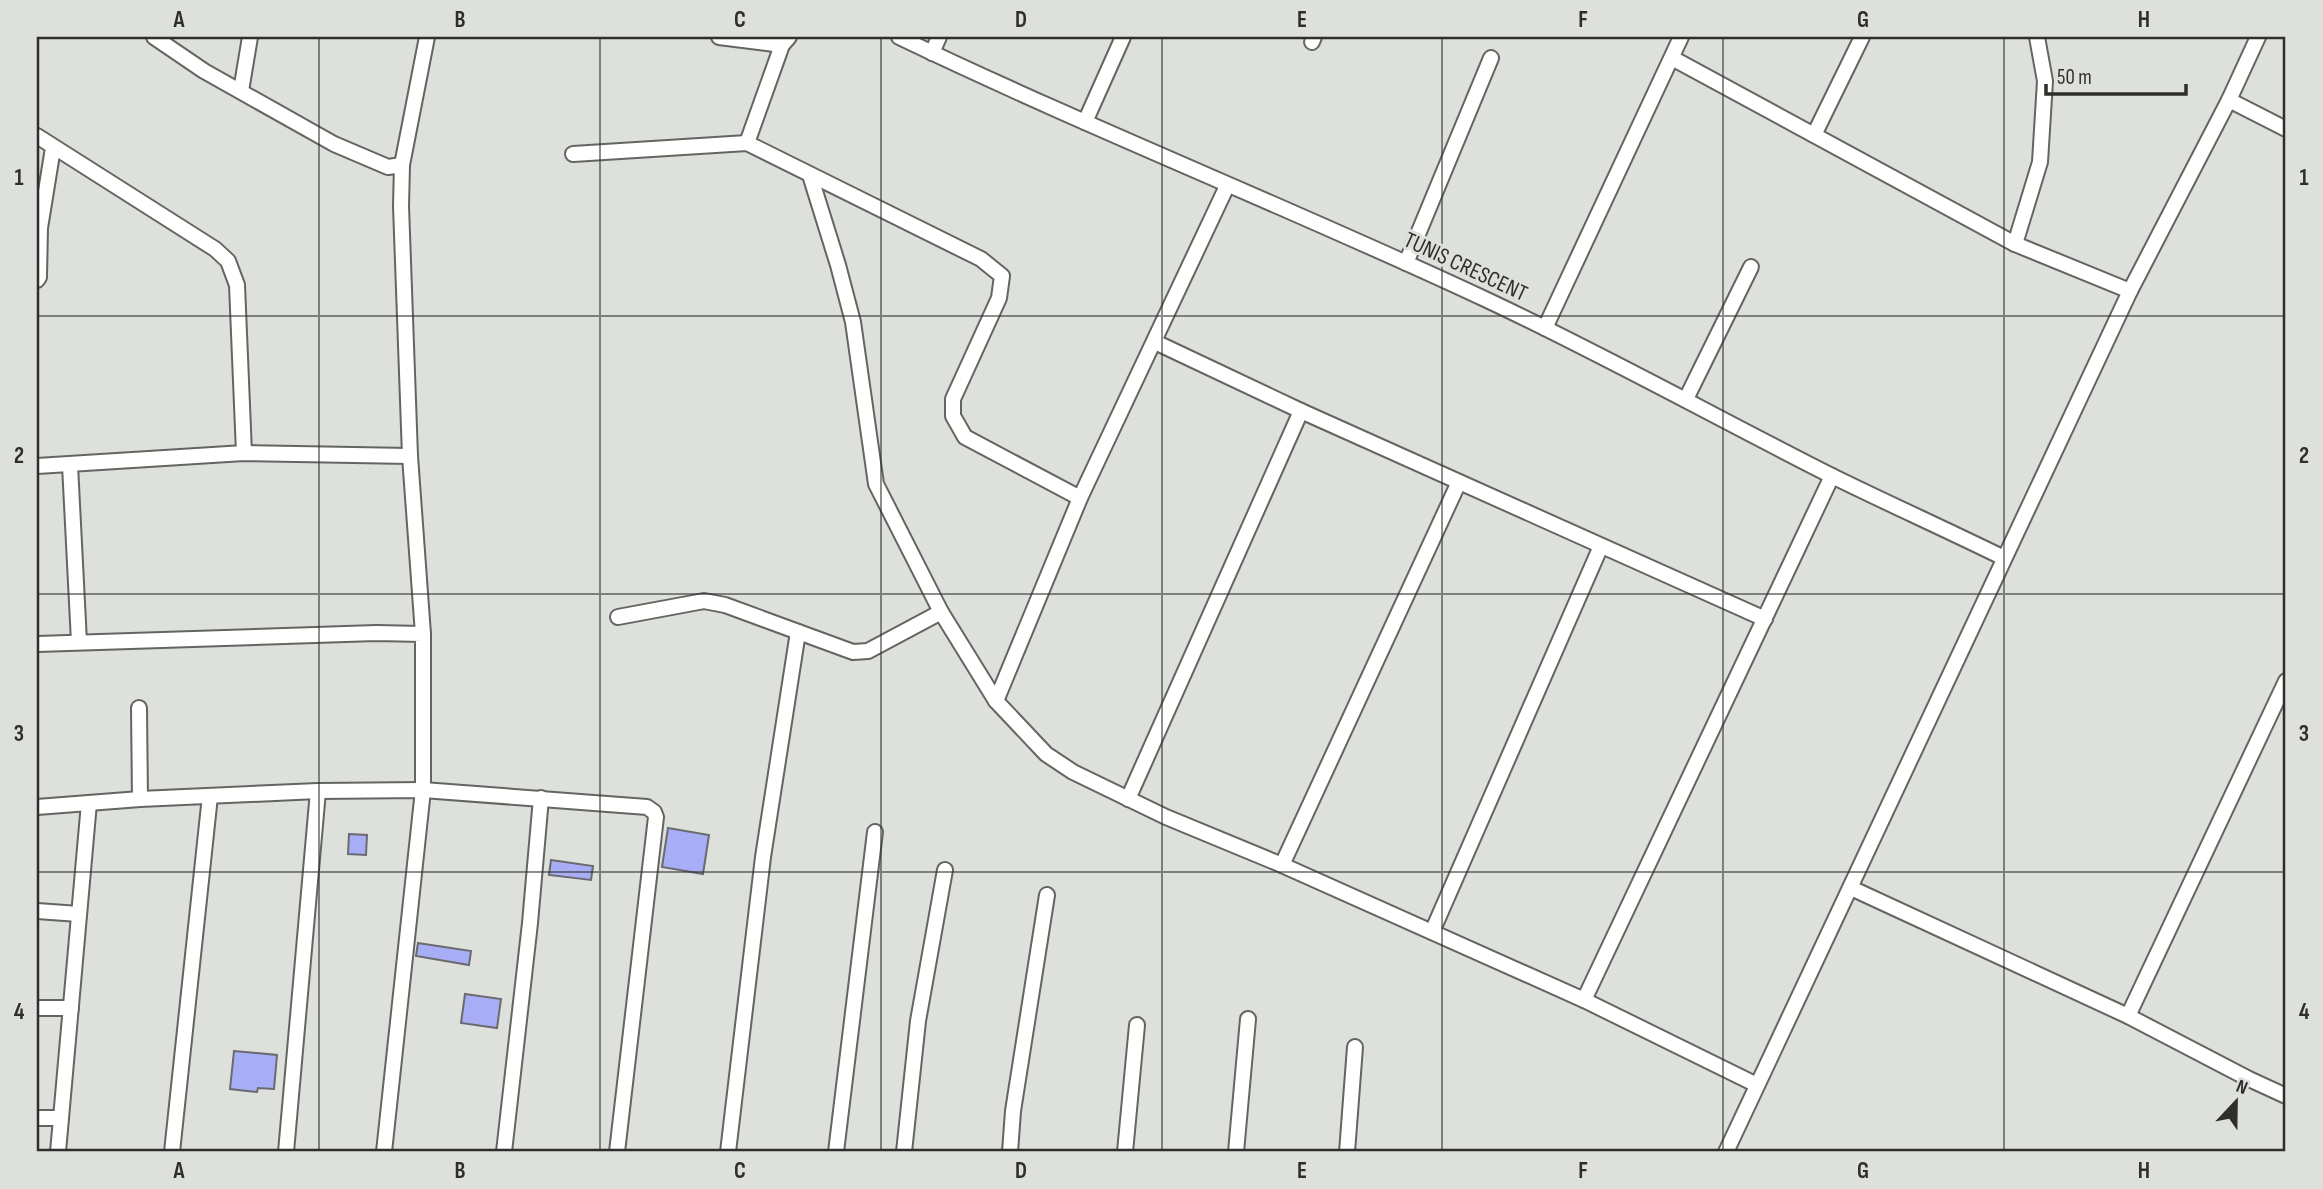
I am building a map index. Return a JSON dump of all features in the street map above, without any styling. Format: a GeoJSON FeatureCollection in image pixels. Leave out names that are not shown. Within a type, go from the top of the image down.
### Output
{"type":"FeatureCollection","features":[{"type":"Feature","properties":{"kind":"street"},"geometry":{"type":"LineString","coordinates":[[154,37],[204,71],[334,144],[388,167],[402,165]]}},
{"type":"Feature","properties":{"kind":"street"},"geometry":{"type":"LineString","coordinates":[[242,91],[250,37]]}},
{"type":"Feature","properties":{"kind":"street"},"geometry":{"type":"LineString","coordinates":[[719,37],[786,41],[747,143]]}},
{"type":"Feature","properties":{"kind":"street","name":"TUNIS CRESCENT"},"geometry":{"type":"LineString","coordinates":[[899,37],[1227,186],[1406,263],[1545,328],[1832,476],[2004,558]]}},
{"type":"Feature","properties":{"kind":"street"},"geometry":{"type":"LineString","coordinates":[[932,53],[939,37]]}},
{"type":"Feature","properties":{"kind":"street"},"geometry":{"type":"LineString","coordinates":[[1085,122],[1123,37]]}},
{"type":"Feature","properties":{"kind":"street"},"geometry":{"type":"LineString","coordinates":[[1545,328],[1681,37]]}},
{"type":"Feature","properties":{"kind":"street"},"geometry":{"type":"LineString","coordinates":[[1814,135],[1862,37]]}},
{"type":"Feature","properties":{"kind":"street"},"geometry":{"type":"LineString","coordinates":[[2015,244],[2040,162],[2045,81],[2037,37]]}},
{"type":"Feature","properties":{"kind":"street"},"geometry":{"type":"LineString","coordinates":[[1726,1152],[2130,290],[2229,100],[2258,37]]}},
{"type":"Feature","properties":{"kind":"street"},"geometry":{"type":"LineString","coordinates":[[384,1152],[423,790],[423,634],[410,456],[401,206],[402,165],[426,40]]}},
{"type":"Feature","properties":{"kind":"street"},"geometry":{"type":"LineString","coordinates":[[1406,263],[1491,58]]}},
{"type":"Feature","properties":{"kind":"street"},"geometry":{"type":"LineString","coordinates":[[1672,58],[2015,244],[2130,290]]}},
{"type":"Feature","properties":{"kind":"street"},"geometry":{"type":"LineString","coordinates":[[2229,100],[2286,129]]}},
{"type":"Feature","properties":{"kind":"street"},"geometry":{"type":"LineString","coordinates":[[37,136],[154,209],[215,249],[228,261],[237,285],[244,453]]}},
{"type":"Feature","properties":{"kind":"street"},"geometry":{"type":"LineString","coordinates":[[573,154],[747,143],[981,259],[1002,276],[999,298],[953,399],[953,416],[965,437],[1080,498]]}},
{"type":"Feature","properties":{"kind":"street"},"geometry":{"type":"LineString","coordinates":[[37,280],[40,228],[53,148]]}},
{"type":"Feature","properties":{"kind":"street"},"geometry":{"type":"LineString","coordinates":[[810,175],[853,322],[876,484],[941,612],[996,701],[1046,754],[1073,772],[1166,817],[1282,865],[1584,1000],[1757,1085]]}},
{"type":"Feature","properties":{"kind":"street"},"geometry":{"type":"LineString","coordinates":[[996,701],[1080,498],[1227,186]]}},
{"type":"Feature","properties":{"kind":"street"},"geometry":{"type":"LineString","coordinates":[[1686,399],[1751,267]]}},
{"type":"Feature","properties":{"kind":"street"},"geometry":{"type":"LineString","coordinates":[[1155,342],[1301,411],[1765,619]]}},
{"type":"Feature","properties":{"kind":"street"},"geometry":{"type":"LineString","coordinates":[[1128,799],[1301,411]]}},
{"type":"Feature","properties":{"kind":"street"},"geometry":{"type":"LineString","coordinates":[[37,466],[244,453],[410,456]]}},
{"type":"Feature","properties":{"kind":"street"},"geometry":{"type":"LineString","coordinates":[[70,465],[79,642]]}},
{"type":"Feature","properties":{"kind":"street"},"geometry":{"type":"LineString","coordinates":[[1584,1000],[1832,476]]}},
{"type":"Feature","properties":{"kind":"street"},"geometry":{"type":"LineString","coordinates":[[1282,865],[1459,482]]}},
{"type":"Feature","properties":{"kind":"street"},"geometry":{"type":"LineString","coordinates":[[1432,932],[1601,546]]}},
{"type":"Feature","properties":{"kind":"street"},"geometry":{"type":"LineString","coordinates":[[618,617],[704,601],[725,605],[853,652],[868,651],[941,612]]}},
{"type":"Feature","properties":{"kind":"street"},"geometry":{"type":"LineString","coordinates":[[728,1152],[763,857],[798,632]]}},
{"type":"Feature","properties":{"kind":"street"},"geometry":{"type":"LineString","coordinates":[[37,643],[423,634]]}},
{"type":"Feature","properties":{"kind":"street"},"geometry":{"type":"LineString","coordinates":[[2128,1016],[2286,681]]}},
{"type":"Feature","properties":{"kind":"street"},"geometry":{"type":"LineString","coordinates":[[139,708],[139,799]]}},
{"type":"Feature","properties":{"kind":"street"},"geometry":{"type":"LineString","coordinates":[[37,807],[139,799],[318,791],[423,790],[648,807],[654,811],[656,817],[617,1152]]}},
{"type":"Feature","properties":{"kind":"street"},"geometry":{"type":"LineString","coordinates":[[286,1152],[318,791]]}},
{"type":"Feature","properties":{"kind":"street"},"geometry":{"type":"LineString","coordinates":[[172,1152],[211,796]]}},
{"type":"Feature","properties":{"kind":"street"},"geometry":{"type":"LineString","coordinates":[[504,1152],[541,798]]}},
{"type":"Feature","properties":{"kind":"street"},"geometry":{"type":"LineString","coordinates":[[58,1152],[89,803]]}},
{"type":"Feature","properties":{"kind":"street"},"geometry":{"type":"LineString","coordinates":[[836,1152],[875,832]]}},
{"type":"Feature","properties":{"kind":"street"},"geometry":{"type":"LineString","coordinates":[[904,1152],[918,1021],[945,870]]}},
{"type":"Feature","properties":{"kind":"street"},"geometry":{"type":"LineString","coordinates":[[1852,888],[2128,1016],[2286,1096]]}},
{"type":"Feature","properties":{"kind":"street"},"geometry":{"type":"LineString","coordinates":[[1010,1152],[1013,1111],[1047,895]]}},
{"type":"Feature","properties":{"kind":"street"},"geometry":{"type":"LineString","coordinates":[[37,911],[79,914]]}},
{"type":"Feature","properties":{"kind":"street"},"geometry":{"type":"LineString","coordinates":[[37,1008],[71,1008]]}},
{"type":"Feature","properties":{"kind":"street"},"geometry":{"type":"LineString","coordinates":[[1236,1152],[1248,1020]]}},
{"type":"Feature","properties":{"kind":"street"},"geometry":{"type":"LineString","coordinates":[[1125,1152],[1137,1025]]}},
{"type":"Feature","properties":{"kind":"street"},"geometry":{"type":"LineString","coordinates":[[1347,1152],[1354,1047]]}},
{"type":"Feature","properties":{"kind":"street"},"geometry":{"type":"LineString","coordinates":[[37,1118],[61,1118]]}},
{"type":"Feature","properties":{"kind":"building"},"geometry":{"type":"Polygon","coordinates":[[[668,828],[709,835],[703,874],[662,867],[668,828]]]}},
{"type":"Feature","properties":{"kind":"building"},"geometry":{"type":"Polygon","coordinates":[[[349,834],[367,835],[366,855],[348,854],[349,834]]]}},
{"type":"Feature","properties":{"kind":"building"},"geometry":{"type":"Polygon","coordinates":[[[551,860],[593,866],[591,880],[549,875],[551,860]]]}},
{"type":"Feature","properties":{"kind":"building"},"geometry":{"type":"Polygon","coordinates":[[[418,943],[471,951],[469,965],[416,956],[418,943]]]}},
{"type":"Feature","properties":{"kind":"building"},"geometry":{"type":"Polygon","coordinates":[[[465,994],[501,999],[497,1028],[461,1023],[465,994]]]}},
{"type":"Feature","properties":{"kind":"building"},"geometry":{"type":"Polygon","coordinates":[[[234,1051],[277,1055],[274,1089],[258,1088],[257,1092],[230,1089],[234,1051]]]}}]}
